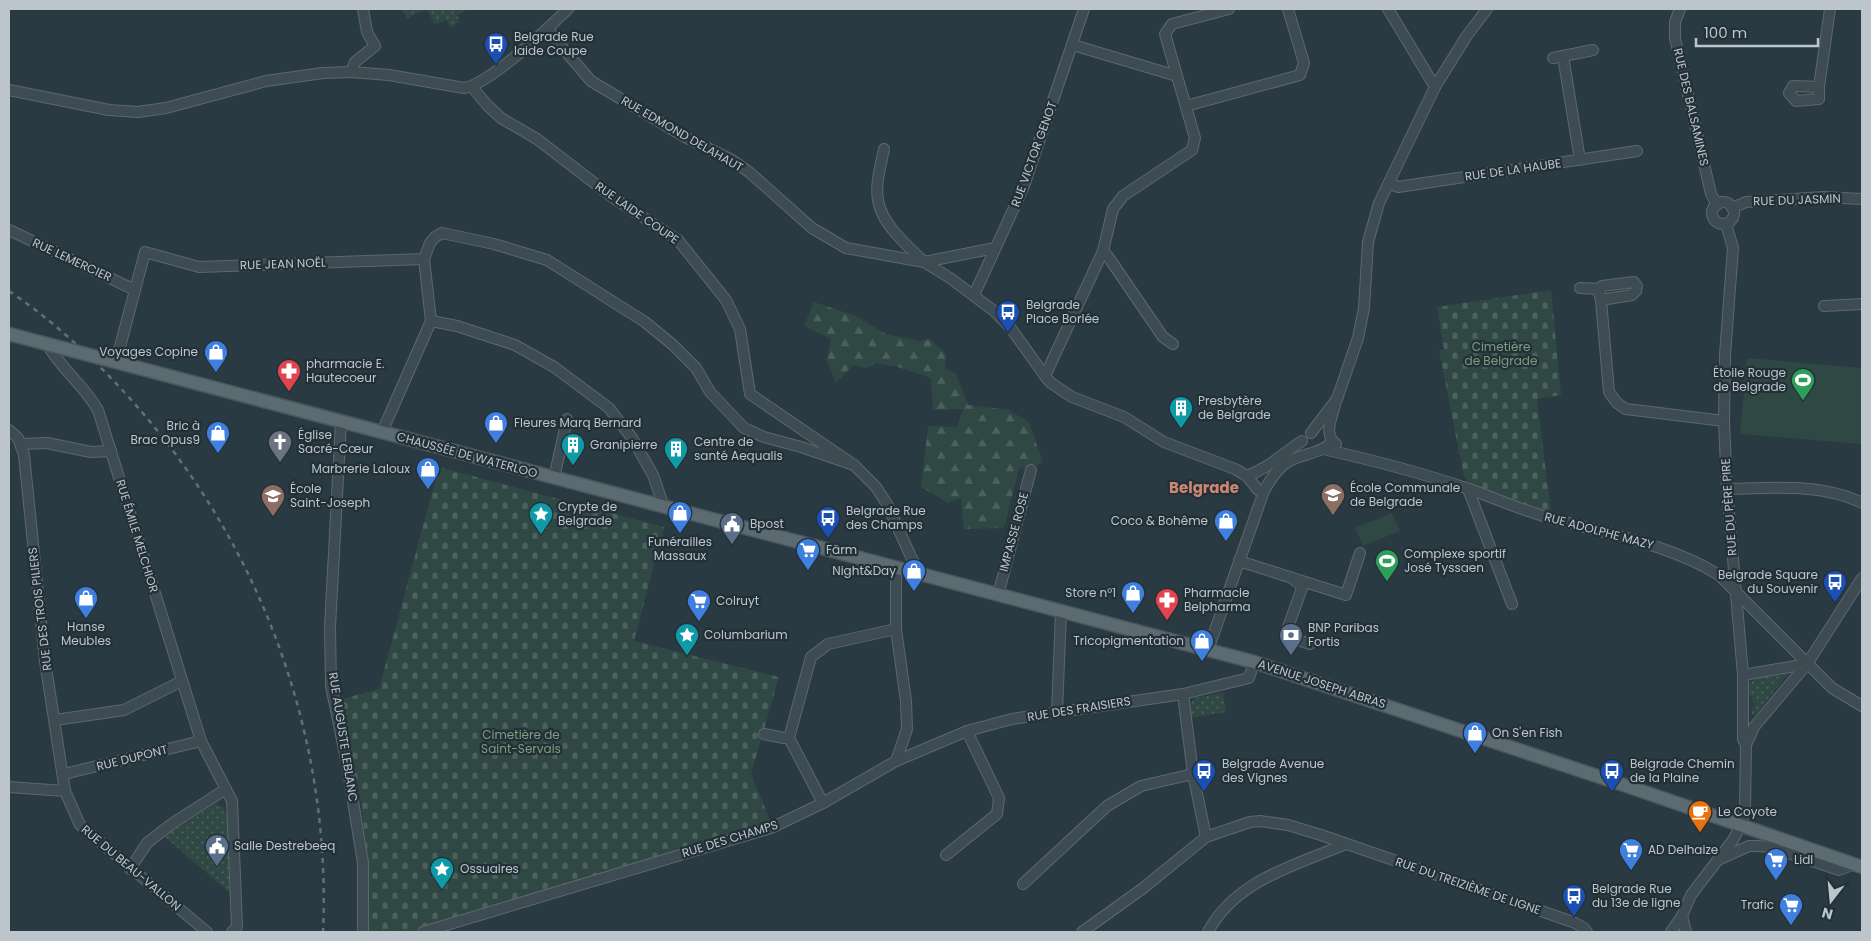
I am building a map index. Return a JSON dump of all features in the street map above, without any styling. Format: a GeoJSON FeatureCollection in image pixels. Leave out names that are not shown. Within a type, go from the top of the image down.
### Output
{"type":"FeatureCollection","features":[{"type":"Feature","properties":{"kind":"main road","name":"CHAUSSÉE DE WATERLOO"},"geometry":{"type":"LineString","coordinates":[[9,334],[896,568]]}},
{"type":"Feature","properties":{"kind":"main road","name":"AVENUE JOSEPH ABRAS"},"geometry":{"type":"LineString","coordinates":[[896,568],[1254,662],[1858,866]]}},
{"type":"Feature","properties":{"kind":"street"},"geometry":{"type":"LineString","coordinates":[[352,72],[355,62],[375,46],[367,32],[363,9]]}},
{"type":"Feature","properties":{"kind":"street"},"geometry":{"type":"LineString","coordinates":[[9,90],[109,110],[138,112],[166,108],[266,81],[296,76],[352,72],[389,75],[457,87],[472,87],[507,63],[568,9]]}},
{"type":"Feature","properties":{"kind":"street","name":"RUE VICTOR GENOT"},"geometry":{"type":"LineString","coordinates":[[974,295],[1024,186],[1084,9]]}},
{"type":"Feature","properties":{"kind":"street"},"geometry":{"type":"LineString","coordinates":[[1045,376],[1103,251],[1114,209],[1123,196],[1192,150],[1195,138],[1165,34],[1172,24],[1229,9]]}},
{"type":"Feature","properties":{"kind":"street"},"geometry":{"type":"LineString","coordinates":[[1186,106],[1300,75],[1304,63],[1288,9]]}},
{"type":"Feature","properties":{"kind":"street"},"geometry":{"type":"LineString","coordinates":[[1388,9],[1435,87]]}},
{"type":"Feature","properties":{"kind":"street"},"geometry":{"type":"LineString","coordinates":[[1208,650],[1259,504],[1271,479],[1286,462],[1302,454],[1329,446],[1337,399],[1358,338],[1364,308],[1368,242],[1379,203],[1435,87],[1486,9]]}},
{"type":"Feature","properties":{"kind":"street","name":"RUE DES BALSAMINES"},"geometry":{"type":"LineString","coordinates":[[1680,9],[1675,22],[1675,38],[1711,194],[1716,205]]}},
{"type":"Feature","properties":{"kind":"street"},"geometry":{"type":"LineString","coordinates":[[1819,87],[1830,9]]}},
{"type":"Feature","properties":{"kind":"street","name":"RUE EDMOND DELAHAUT"},"geometry":{"type":"LineString","coordinates":[[548,28],[591,81],[685,137],[732,160],[749,172],[812,228],[846,248],[924,262],[974,295],[1010,327],[1051,383],[1072,397],[1112,411],[1164,442],[1235,469],[1258,490],[1264,491]]}},
{"type":"Feature","properties":{"kind":"street"},"geometry":{"type":"LineString","coordinates":[[1073,46],[1177,76]]}},
{"type":"Feature","properties":{"kind":"street"},"geometry":{"type":"LineString","coordinates":[[1580,160],[1558,57],[1593,50]]}},
{"type":"Feature","properties":{"kind":"street","name":"RUE LAIDE COUPE"},"geometry":{"type":"LineString","coordinates":[[472,87],[487,106],[501,118],[537,139],[615,200],[678,240],[726,300],[740,329],[750,394],[854,465],[876,487],[887,504],[912,559],[921,574]]}},
{"type":"Feature","properties":{"kind":"street"},"geometry":{"type":"LineString","coordinates":[[884,149],[877,199],[882,214],[904,242],[924,262],[995,248]]}},
{"type":"Feature","properties":{"kind":"street","name":"RUE DE LA HAUBE"},"geometry":{"type":"LineString","coordinates":[[1389,183],[1398,187],[1637,151]]}},
{"type":"Feature","properties":{"kind":"street","name":"RUE DU JASMIN"},"geometry":{"type":"LineString","coordinates":[[1716,205],[1723,202],[1732,208],[1746,202],[1823,197],[1862,199]]}},
{"type":"Feature","properties":{"kind":"street"},"geometry":{"type":"LineString","coordinates":[[1716,205],[1712,211],[1713,218],[1718,223],[1726,224]]}},
{"type":"Feature","properties":{"kind":"street"},"geometry":{"type":"LineString","coordinates":[[1726,224],[1733,217],[1732,208]]}},
{"type":"Feature","properties":{"kind":"street"},"geometry":{"type":"LineString","coordinates":[[1600,289],[1599,296],[1601,300],[1609,392],[1617,403],[1626,409],[1724,421],[1725,355],[1733,248],[1726,224]]}},
{"type":"Feature","properties":{"kind":"street","name":"RUE LEMERCIER"},"geometry":{"type":"LineString","coordinates":[[9,230],[136,290]]}},
{"type":"Feature","properties":{"kind":"street"},"geometry":{"type":"LineString","coordinates":[[382,432],[431,321],[424,259],[430,244],[435,237],[442,233],[494,244],[547,260],[645,322],[673,345],[696,368],[710,392],[744,428],[764,437],[854,465]]}},
{"type":"Feature","properties":{"kind":"street"},"geometry":{"type":"LineString","coordinates":[[1103,251],[1110,258],[1162,337],[1173,344]]}},
{"type":"Feature","properties":{"kind":"street","name":"RUE JEAN NOËL"},"geometry":{"type":"LineString","coordinates":[[136,290],[145,252],[199,267],[424,259]]}},
{"type":"Feature","properties":{"kind":"street"},"geometry":{"type":"LineString","coordinates":[[1580,288],[1600,289],[1602,286],[1630,282],[1634,282],[1637,286],[1636,292],[1632,295],[1601,300]]}},
{"type":"Feature","properties":{"kind":"street"},"geometry":{"type":"LineString","coordinates":[[116,362],[136,290]]}},
{"type":"Feature","properties":{"kind":"street"},"geometry":{"type":"LineString","coordinates":[[1824,306],[1862,304]]}},
{"type":"Feature","properties":{"kind":"street"},"geometry":{"type":"LineString","coordinates":[[431,321],[457,326],[515,344],[554,367],[609,408],[632,438],[653,476],[664,507]]}},
{"type":"Feature","properties":{"kind":"street","name":"RUE ÉMILE MELCHIOR"},"geometry":{"type":"LineString","coordinates":[[47,344],[56,358],[89,394],[98,410],[201,741],[232,801],[237,927],[232,932]]}},
{"type":"Feature","properties":{"kind":"street"},"geometry":{"type":"LineString","coordinates":[[1312,434],[1337,399]]}},
{"type":"Feature","properties":{"kind":"street"},"geometry":{"type":"LineString","coordinates":[[554,478],[567,419]]}},
{"type":"Feature","properties":{"kind":"street","name":"RUE DU PÈRE PIRE"},"geometry":{"type":"LineString","coordinates":[[1724,421],[1727,489],[1743,675],[1743,739],[1746,745],[1745,809],[1741,825]]}},
{"type":"Feature","properties":{"kind":"street","name":"RUE AUGUSTE LEBLANC"},"geometry":{"type":"LineString","coordinates":[[341,422],[330,627],[332,686],[363,862],[363,932]]}},
{"type":"Feature","properties":{"kind":"street"},"geometry":{"type":"LineString","coordinates":[[1259,504],[1249,480],[1312,434],[1324,428],[1330,436]]}},
{"type":"Feature","properties":{"kind":"street"},"geometry":{"type":"LineString","coordinates":[[9,430],[18,438],[21,444],[47,442],[92,452],[111,451]]}},
{"type":"Feature","properties":{"kind":"street","name":"RUE ADOLPHE MAZY"},"geometry":{"type":"LineString","coordinates":[[1330,436],[1357,456]]}},
{"type":"Feature","properties":{"kind":"street"},"geometry":{"type":"LineString","coordinates":[[1302,441],[1298,450],[1302,454]]}},
{"type":"Feature","properties":{"kind":"street","name":"RUE DES TROIS PILIERS"},"geometry":{"type":"LineString","coordinates":[[21,444],[24,455],[45,661],[64,774],[65,792]]}},
{"type":"Feature","properties":{"kind":"street","name":"RUE ADOLPHE MAZY"},"geometry":{"type":"LineString","coordinates":[[1323,449],[1357,456],[1468,489],[1537,514],[1609,532],[1685,556],[1719,575],[1832,688],[1862,706]]}},
{"type":"Feature","properties":{"kind":"street","name":"IMPASSE ROSE"},"geometry":{"type":"LineString","coordinates":[[998,595],[1030,470]]}},
{"type":"Feature","properties":{"kind":"street"},"geometry":{"type":"LineString","coordinates":[[1260,471],[1269,473],[1271,479]]}},
{"type":"Feature","properties":{"kind":"street"},"geometry":{"type":"LineString","coordinates":[[1727,489],[1776,488],[1828,492],[1847,495],[1862,503]]}},
{"type":"Feature","properties":{"kind":"street"},"geometry":{"type":"LineString","coordinates":[[1468,489],[1512,604]]}},
{"type":"Feature","properties":{"kind":"street"},"geometry":{"type":"LineString","coordinates":[[1239,561],[1346,595],[1360,553]]}},
{"type":"Feature","properties":{"kind":"street"},"geometry":{"type":"LineString","coordinates":[[896,568],[896,629],[906,701],[907,729],[896,761]]}},
{"type":"Feature","properties":{"kind":"street"},"geometry":{"type":"LineString","coordinates":[[1291,578],[1300,584],[1302,588],[1286,633],[1288,637],[1310,644]]}},
{"type":"Feature","properties":{"kind":"street"},"geometry":{"type":"LineString","coordinates":[[1746,745],[1754,727],[1807,664],[1862,578]]}},
{"type":"Feature","properties":{"kind":"street"},"geometry":{"type":"LineString","coordinates":[[1057,712],[1061,611]]}},
{"type":"Feature","properties":{"kind":"street"},"geometry":{"type":"LineString","coordinates":[[823,803],[789,738],[811,657],[828,644],[896,629]]}},
{"type":"Feature","properties":{"kind":"street","name":"RUE DES FRAISIERS"},"geometry":{"type":"LineString","coordinates":[[896,761],[967,731],[1012,719],[1183,694],[1249,678],[1254,662]]}},
{"type":"Feature","properties":{"kind":"street"},"geometry":{"type":"LineString","coordinates":[[1743,675],[1807,664]]}},
{"type":"Feature","properties":{"kind":"street"},"geometry":{"type":"LineString","coordinates":[[55,720],[124,710],[182,681]]}},
{"type":"Feature","properties":{"kind":"street"},"geometry":{"type":"LineString","coordinates":[[1082,932],[1142,889],[1206,837],[1193,774],[1183,694]]}},
{"type":"Feature","properties":{"kind":"street"},"geometry":{"type":"LineString","coordinates":[[946,855],[996,814],[999,798],[967,731]]}},
{"type":"Feature","properties":{"kind":"street"},"geometry":{"type":"LineString","coordinates":[[764,734],[789,738]]}},
{"type":"Feature","properties":{"kind":"street","name":"RUE DUPONT"},"geometry":{"type":"LineString","coordinates":[[64,774],[201,741]]}},
{"type":"Feature","properties":{"kind":"street","name":"RUE DES CHAMPS"},"geometry":{"type":"LineString","coordinates":[[423,932],[450,929],[770,828],[823,803],[896,761]]}},
{"type":"Feature","properties":{"kind":"street"},"geometry":{"type":"LineString","coordinates":[[1023,884],[1107,806],[1141,786],[1193,774]]}},
{"type":"Feature","properties":{"kind":"street"},"geometry":{"type":"LineString","coordinates":[[9,786],[65,792]]}},
{"type":"Feature","properties":{"kind":"street"},"geometry":{"type":"LineString","coordinates":[[130,869],[147,843],[173,823],[226,789]]}},
{"type":"Feature","properties":{"kind":"street","name":"RUE DU BEAU-VALLON"},"geometry":{"type":"LineString","coordinates":[[65,792],[80,825],[207,932]]}},
{"type":"Feature","properties":{"kind":"street","name":"RUE DU TREIZIÈME DE LIGNE"},"geometry":{"type":"LineString","coordinates":[[1206,837],[1250,822],[1274,822],[1346,844],[1573,922],[1584,928],[1587,932]]}},
{"type":"Feature","properties":{"kind":"street"},"geometry":{"type":"LineString","coordinates":[[1671,932],[1682,916],[1691,896],[1733,840],[1741,825]]}},
{"type":"Feature","properties":{"kind":"street"},"geometry":{"type":"LineString","coordinates":[[1208,932],[1224,910],[1243,891],[1258,881],[1346,844]]}},
{"type":"Feature","properties":{"kind":"street"},"geometry":{"type":"LineString","coordinates":[[1717,860],[1749,846],[1757,846],[1771,847],[1839,870],[1858,866]]}},
{"type":"Feature","properties":{"kind":"street"},"geometry":{"type":"LineString","coordinates":[[1682,916],[1686,932]]}},
{"type":"Feature","properties":{"kind":"green space"},"geometry":{"type":"Polygon","coordinates":[[[401,9],[426,9],[408,18],[401,9]]]}},
{"type":"Feature","properties":{"kind":"green space"},"geometry":{"type":"Polygon","coordinates":[[[426,9],[467,9],[457,15],[460,21],[451,28],[446,20],[435,24],[426,9]]]}},
{"type":"Feature","properties":{"kind":"green space","name":"Cimetière de Belgrade"},"geometry":{"type":"Polygon","coordinates":[[[1551,290],[1561,395],[1537,399],[1551,513],[1544,513],[1471,485],[1464,477],[1439,350],[1444,349],[1437,307],[1551,290]]]}},
{"type":"Feature","properties":{"kind":"green space"},"geometry":{"type":"Polygon","coordinates":[[[814,302],[856,316],[886,334],[919,341],[930,339],[946,354],[945,368],[956,374],[968,405],[1009,410],[1029,422],[1043,463],[1019,469],[1004,528],[964,529],[961,498],[948,503],[921,487],[928,426],[957,427],[963,409],[933,410],[931,378],[898,367],[876,363],[867,368],[853,365],[836,383],[827,361],[831,339],[804,326],[814,302]]]}},
{"type":"Feature","properties":{"kind":"green space","name":"Étoile Rouge de Belgrade"},"geometry":{"type":"Polygon","coordinates":[[[1747,358],[1862,368],[1862,444],[1740,434],[1747,358]]]}},
{"type":"Feature","properties":{"kind":"green space","name":"Cimetière de Saint-Servais"},"geometry":{"type":"Polygon","coordinates":[[[439,467],[664,527],[634,641],[779,677],[751,774],[771,823],[525,900],[414,932],[369,932],[367,858],[361,801],[339,700],[379,689],[439,467]]]}},
{"type":"Feature","properties":{"kind":"green space"},"geometry":{"type":"Polygon","coordinates":[[[1392,513],[1400,531],[1363,546],[1355,528],[1392,513]]]}},
{"type":"Feature","properties":{"kind":"green space"},"geometry":{"type":"Polygon","coordinates":[[[1787,673],[1755,715],[1752,715],[1751,708],[1754,705],[1749,688],[1751,682],[1755,679],[1787,673]]]}},
{"type":"Feature","properties":{"kind":"green space"},"geometry":{"type":"Polygon","coordinates":[[[1223,693],[1226,712],[1190,718],[1189,706],[1194,698],[1223,693]]]}},
{"type":"Feature","properties":{"kind":"green space"},"geometry":{"type":"Polygon","coordinates":[[[215,804],[223,807],[228,817],[231,894],[164,836],[215,804]]]}},
{"type":"Feature","properties":{"kind":"railway"},"geometry":{"type":"LineString","coordinates":[[9,291],[70,339],[125,393],[172,450],[214,511],[249,575],[278,643],[300,713],[315,785],[323,858],[323,932]]}},
{"type":"Feature","properties":{"kind":"place","name":"Belgrade Rue laide Coupe"},"geometry":{"type":"Point","coordinates":[496,65]}},
{"type":"Feature","properties":{"kind":"place","name":"Belgrade Place Borlée"},"geometry":{"type":"Point","coordinates":[1008,333]}},
{"type":"Feature","properties":{"kind":"place","name":"Voyages Copine"},"geometry":{"type":"Point","coordinates":[216,373]}},
{"type":"Feature","properties":{"kind":"place","name":"pharmacie E. Hautecoeur"},"geometry":{"type":"Point","coordinates":[289,392]}},
{"type":"Feature","properties":{"kind":"place","name":"Étoile Rouge de Belgrade"},"geometry":{"type":"Point","coordinates":[1803,401]}},
{"type":"Feature","properties":{"kind":"place","name":"Presbytère de Belgrade"},"geometry":{"type":"Point","coordinates":[1181,429]}},
{"type":"Feature","properties":{"kind":"place","name":"Fleures Marq Bernard"},"geometry":{"type":"Point","coordinates":[496,444]}},
{"type":"Feature","properties":{"kind":"place","name":"Bric à Brac Opus9"},"geometry":{"type":"Point","coordinates":[218,454]}},
{"type":"Feature","properties":{"kind":"place","name":"Église Sacré-Cœur"},"geometry":{"type":"Point","coordinates":[280,463]}},
{"type":"Feature","properties":{"kind":"place","name":"Granipierre"},"geometry":{"type":"Point","coordinates":[573,466]}},
{"type":"Feature","properties":{"kind":"place","name":"Centre de santé Aequalis"},"geometry":{"type":"Point","coordinates":[676,470]}},
{"type":"Feature","properties":{"kind":"place","name":"Marbrerie Laloux"},"geometry":{"type":"Point","coordinates":[428,490]}},
{"type":"Feature","properties":{"kind":"place","name":"École Communale de Belgrade"},"geometry":{"type":"Point","coordinates":[1333,516]}},
{"type":"Feature","properties":{"kind":"place","name":"École Saint-Joseph"},"geometry":{"type":"Point","coordinates":[273,517]}},
{"type":"Feature","properties":{"kind":"place","name":"Funérailles Massaux"},"geometry":{"type":"Point","coordinates":[680,534]}},
{"type":"Feature","properties":{"kind":"place","name":"Crypte de Belgrade"},"geometry":{"type":"Point","coordinates":[541,535]}},
{"type":"Feature","properties":{"kind":"place","name":"Belgrade Rue des Champs"},"geometry":{"type":"Point","coordinates":[828,539]}},
{"type":"Feature","properties":{"kind":"place","name":"Coco & Bohême"},"geometry":{"type":"Point","coordinates":[1226,542]}},
{"type":"Feature","properties":{"kind":"place","name":"Bpost"},"geometry":{"type":"Point","coordinates":[732,545]}},
{"type":"Feature","properties":{"kind":"place","name":"Färm"},"geometry":{"type":"Point","coordinates":[808,571]}},
{"type":"Feature","properties":{"kind":"place","name":"Complexe sportif José Tyssaen"},"geometry":{"type":"Point","coordinates":[1387,582]}},
{"type":"Feature","properties":{"kind":"place","name":"Night&Day"},"geometry":{"type":"Point","coordinates":[914,592]}},
{"type":"Feature","properties":{"kind":"place","name":"Belgrade Square du Souvenir"},"geometry":{"type":"Point","coordinates":[1835,603]}},
{"type":"Feature","properties":{"kind":"place","name":"Store n°1"},"geometry":{"type":"Point","coordinates":[1133,614]}},
{"type":"Feature","properties":{"kind":"place","name":"Hanse Meubles"},"geometry":{"type":"Point","coordinates":[86,619]}},
{"type":"Feature","properties":{"kind":"place","name":"Pharmacie Belpharma"},"geometry":{"type":"Point","coordinates":[1167,621]}},
{"type":"Feature","properties":{"kind":"place","name":"Colruyt"},"geometry":{"type":"Point","coordinates":[699,622]}},
{"type":"Feature","properties":{"kind":"place","name":"Columbarium"},"geometry":{"type":"Point","coordinates":[687,656]}},
{"type":"Feature","properties":{"kind":"place","name":"BNP Paribas Fortis"},"geometry":{"type":"Point","coordinates":[1291,656]}},
{"type":"Feature","properties":{"kind":"place","name":"Tricopigmentation"},"geometry":{"type":"Point","coordinates":[1202,662]}},
{"type":"Feature","properties":{"kind":"place","name":"On S'en Fish"},"geometry":{"type":"Point","coordinates":[1475,754]}},
{"type":"Feature","properties":{"kind":"place","name":"Belgrade Avenue des Vignes"},"geometry":{"type":"Point","coordinates":[1204,792]}},
{"type":"Feature","properties":{"kind":"place","name":"Belgrade Chemin de la Plaine"},"geometry":{"type":"Point","coordinates":[1612,792]}},
{"type":"Feature","properties":{"kind":"place","name":"Le Coyote"},"geometry":{"type":"Point","coordinates":[1700,833]}},
{"type":"Feature","properties":{"kind":"place","name":"Salle Destrebeeq"},"geometry":{"type":"Point","coordinates":[217,867]}},
{"type":"Feature","properties":{"kind":"place","name":"AD Delhaize"},"geometry":{"type":"Point","coordinates":[1631,871]}},
{"type":"Feature","properties":{"kind":"place","name":"Lidl"},"geometry":{"type":"Point","coordinates":[1776,881]}},
{"type":"Feature","properties":{"kind":"place","name":"Ossuaires"},"geometry":{"type":"Point","coordinates":[442,890]}},
{"type":"Feature","properties":{"kind":"place","name":"Belgrade Rue du 13e de ligne"},"geometry":{"type":"Point","coordinates":[1574,917]}},
{"type":"Feature","properties":{"kind":"place","name":"Trafic"},"geometry":{"type":"Point","coordinates":[1791,926]}},
{"type":"Feature","properties":{"kind":"district","name":"Belgrade"},"geometry":{"type":"Point","coordinates":[1204,488]}}]}
